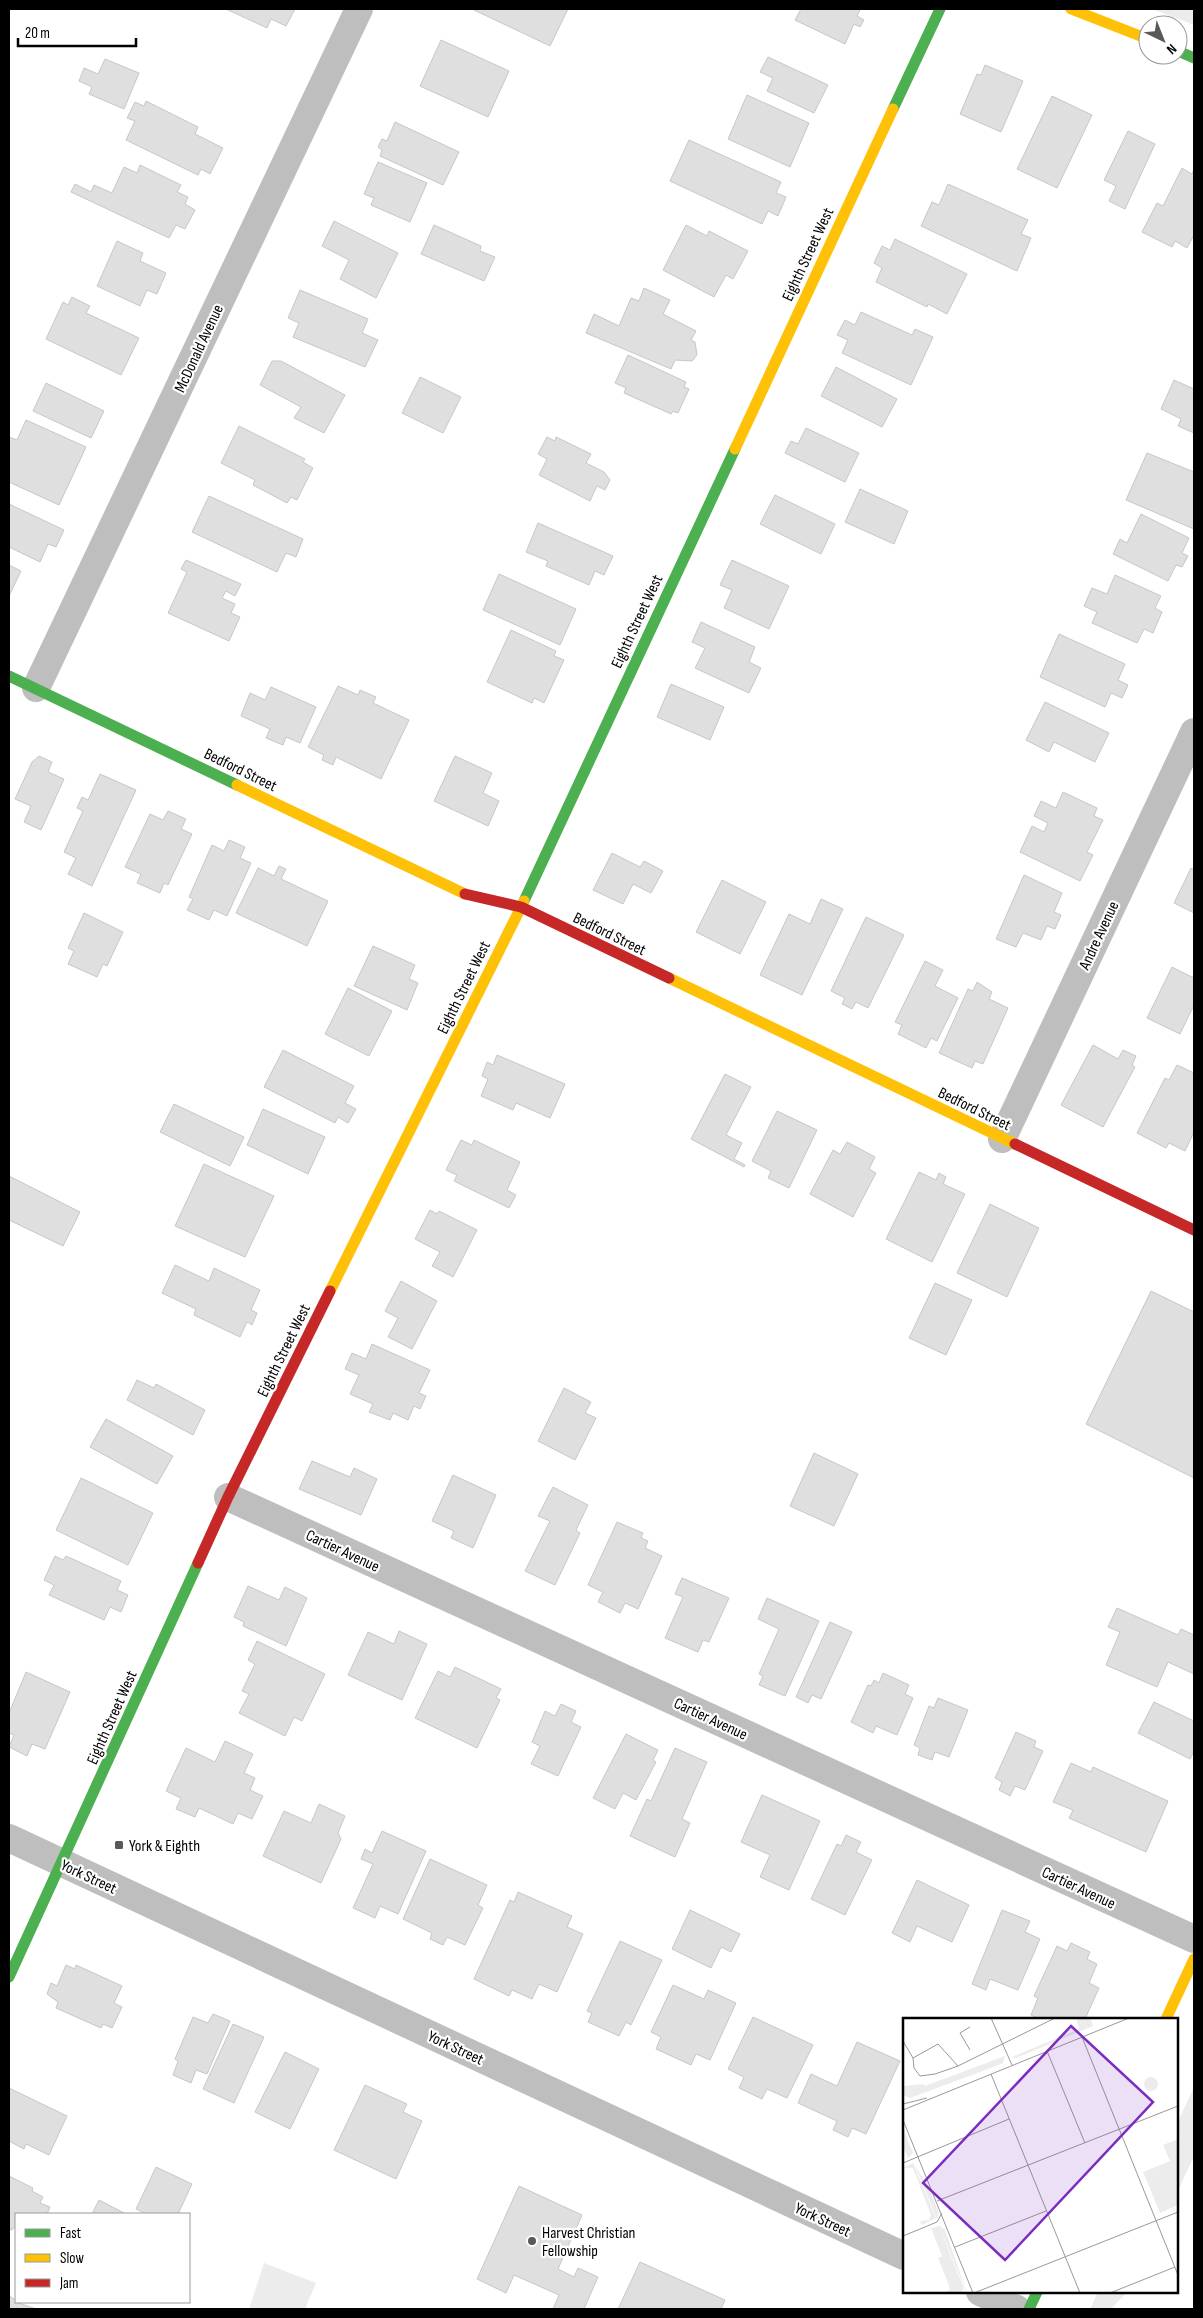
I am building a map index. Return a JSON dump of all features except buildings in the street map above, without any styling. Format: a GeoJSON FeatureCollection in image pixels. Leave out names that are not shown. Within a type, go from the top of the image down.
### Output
{"type":"FeatureCollection","features":[{"type":"Feature","properties":{"kind":"street","name":"McDonald Avenue"},"geometry":{"type":"LineString","coordinates":[[36,688],[359,9]]}},
{"type":"Feature","properties":{"kind":"street","name":"Eighth Street West"},"geometry":{"type":"LineString","coordinates":[[9,1977],[228,1497],[521,907],[940,9]]}},
{"type":"Feature","properties":{"kind":"street"},"geometry":{"type":"LineString","coordinates":[[1071,9],[1138,35]]}},
{"type":"Feature","properties":{"kind":"street","name":"Bedford Street"},"geometry":{"type":"LineString","coordinates":[[9,676],[471,897],[521,907],[1194,1230]]}},
{"type":"Feature","properties":{"kind":"street","name":"Andre Avenue"},"geometry":{"type":"LineString","coordinates":[[1002,1139],[1194,732]]}},
{"type":"Feature","properties":{"kind":"street","name":"Cartier Avenue"},"geometry":{"type":"LineString","coordinates":[[228,1497],[1194,1939]]}},
{"type":"Feature","properties":{"kind":"street","name":"York Street"},"geometry":{"type":"LineString","coordinates":[[9,1838],[903,2256]]}},
{"type":"Feature","properties":{"kind":"street"},"geometry":{"type":"LineString","coordinates":[[1166,2018],[1194,1959]]}},
{"type":"Feature","properties":{"kind":"street"},"geometry":{"type":"LineString","coordinates":[[982,2293],[1017,2309]]}},
{"type":"Feature","properties":{"kind":"street"},"geometry":{"type":"LineString","coordinates":[[1029,2309],[1037,2293]]}},
{"type":"Feature","properties":{"kind":"shaded area"},"geometry":{"type":"Polygon","coordinates":[[[1152,9],[1194,9],[1194,25],[1188,23],[1188,15],[1168,15],[1152,9]]]}},
{"type":"Feature","properties":{"kind":"shaded area"},"geometry":{"type":"Polygon","coordinates":[[[1194,2087],[1194,2156],[1178,2191],[1178,2122],[1194,2087]]]}},
{"type":"Feature","properties":{"kind":"shaded area"},"geometry":{"type":"Polygon","coordinates":[[[264,2263],[316,2283],[305,2309],[249,2309],[264,2263]]]}},
{"type":"Feature","properties":{"kind":"shaded area"},"geometry":{"type":"Polygon","coordinates":[[[1098,2293],[1126,2293],[1111,2309],[1090,2309],[1098,2293]]]}},
{"type":"Feature","properties":{"kind":"traffic: fast"},"geometry":{"type":"LineString","coordinates":[[893,109],[940,9]]}},
{"type":"Feature","properties":{"kind":"traffic: fast"},"geometry":{"type":"LineString","coordinates":[[1188,55],[1194,58]]}},
{"type":"Feature","properties":{"kind":"traffic: fast"},"geometry":{"type":"LineString","coordinates":[[524,901],[735,449]]}},
{"type":"Feature","properties":{"kind":"traffic: fast"},"geometry":{"type":"LineString","coordinates":[[9,676],[237,785]]}},
{"type":"Feature","properties":{"kind":"traffic: fast"},"geometry":{"type":"LineString","coordinates":[[9,1977],[198,1563]]}},
{"type":"Feature","properties":{"kind":"traffic: fast"},"geometry":{"type":"LineString","coordinates":[[1029,2309],[1037,2293]]}},
{"type":"Feature","properties":{"kind":"traffic: slow"},"geometry":{"type":"LineString","coordinates":[[1071,9],[1138,35]]}},
{"type":"Feature","properties":{"kind":"traffic: slow"},"geometry":{"type":"LineString","coordinates":[[735,449],[893,109]]}},
{"type":"Feature","properties":{"kind":"traffic: slow"},"geometry":{"type":"LineString","coordinates":[[237,785],[465,894]]}},
{"type":"Feature","properties":{"kind":"traffic: slow"},"geometry":{"type":"LineString","coordinates":[[330,1291],[524,901]]}},
{"type":"Feature","properties":{"kind":"traffic: slow"},"geometry":{"type":"LineString","coordinates":[[669,978],[1015,1144]]}},
{"type":"Feature","properties":{"kind":"traffic: slow"},"geometry":{"type":"LineString","coordinates":[[1166,2018],[1194,1959]]}},
{"type":"Feature","properties":{"kind":"traffic: jam"},"geometry":{"type":"LineString","coordinates":[[465,894],[521,907],[669,978]]}},
{"type":"Feature","properties":{"kind":"traffic: jam"},"geometry":{"type":"LineString","coordinates":[[1015,1144],[1194,1230]]}},
{"type":"Feature","properties":{"kind":"traffic: jam"},"geometry":{"type":"LineString","coordinates":[[198,1563],[228,1497],[330,1291]]}},
{"type":"Feature","properties":{"kind":"place","name":"York & Eighth"},"geometry":{"type":"Point","coordinates":[119,1845]}},
{"type":"Feature","properties":{"kind":"place","name":"Harvest Christian Fellowship"},"geometry":{"type":"Point","coordinates":[532,2241]}}]}
